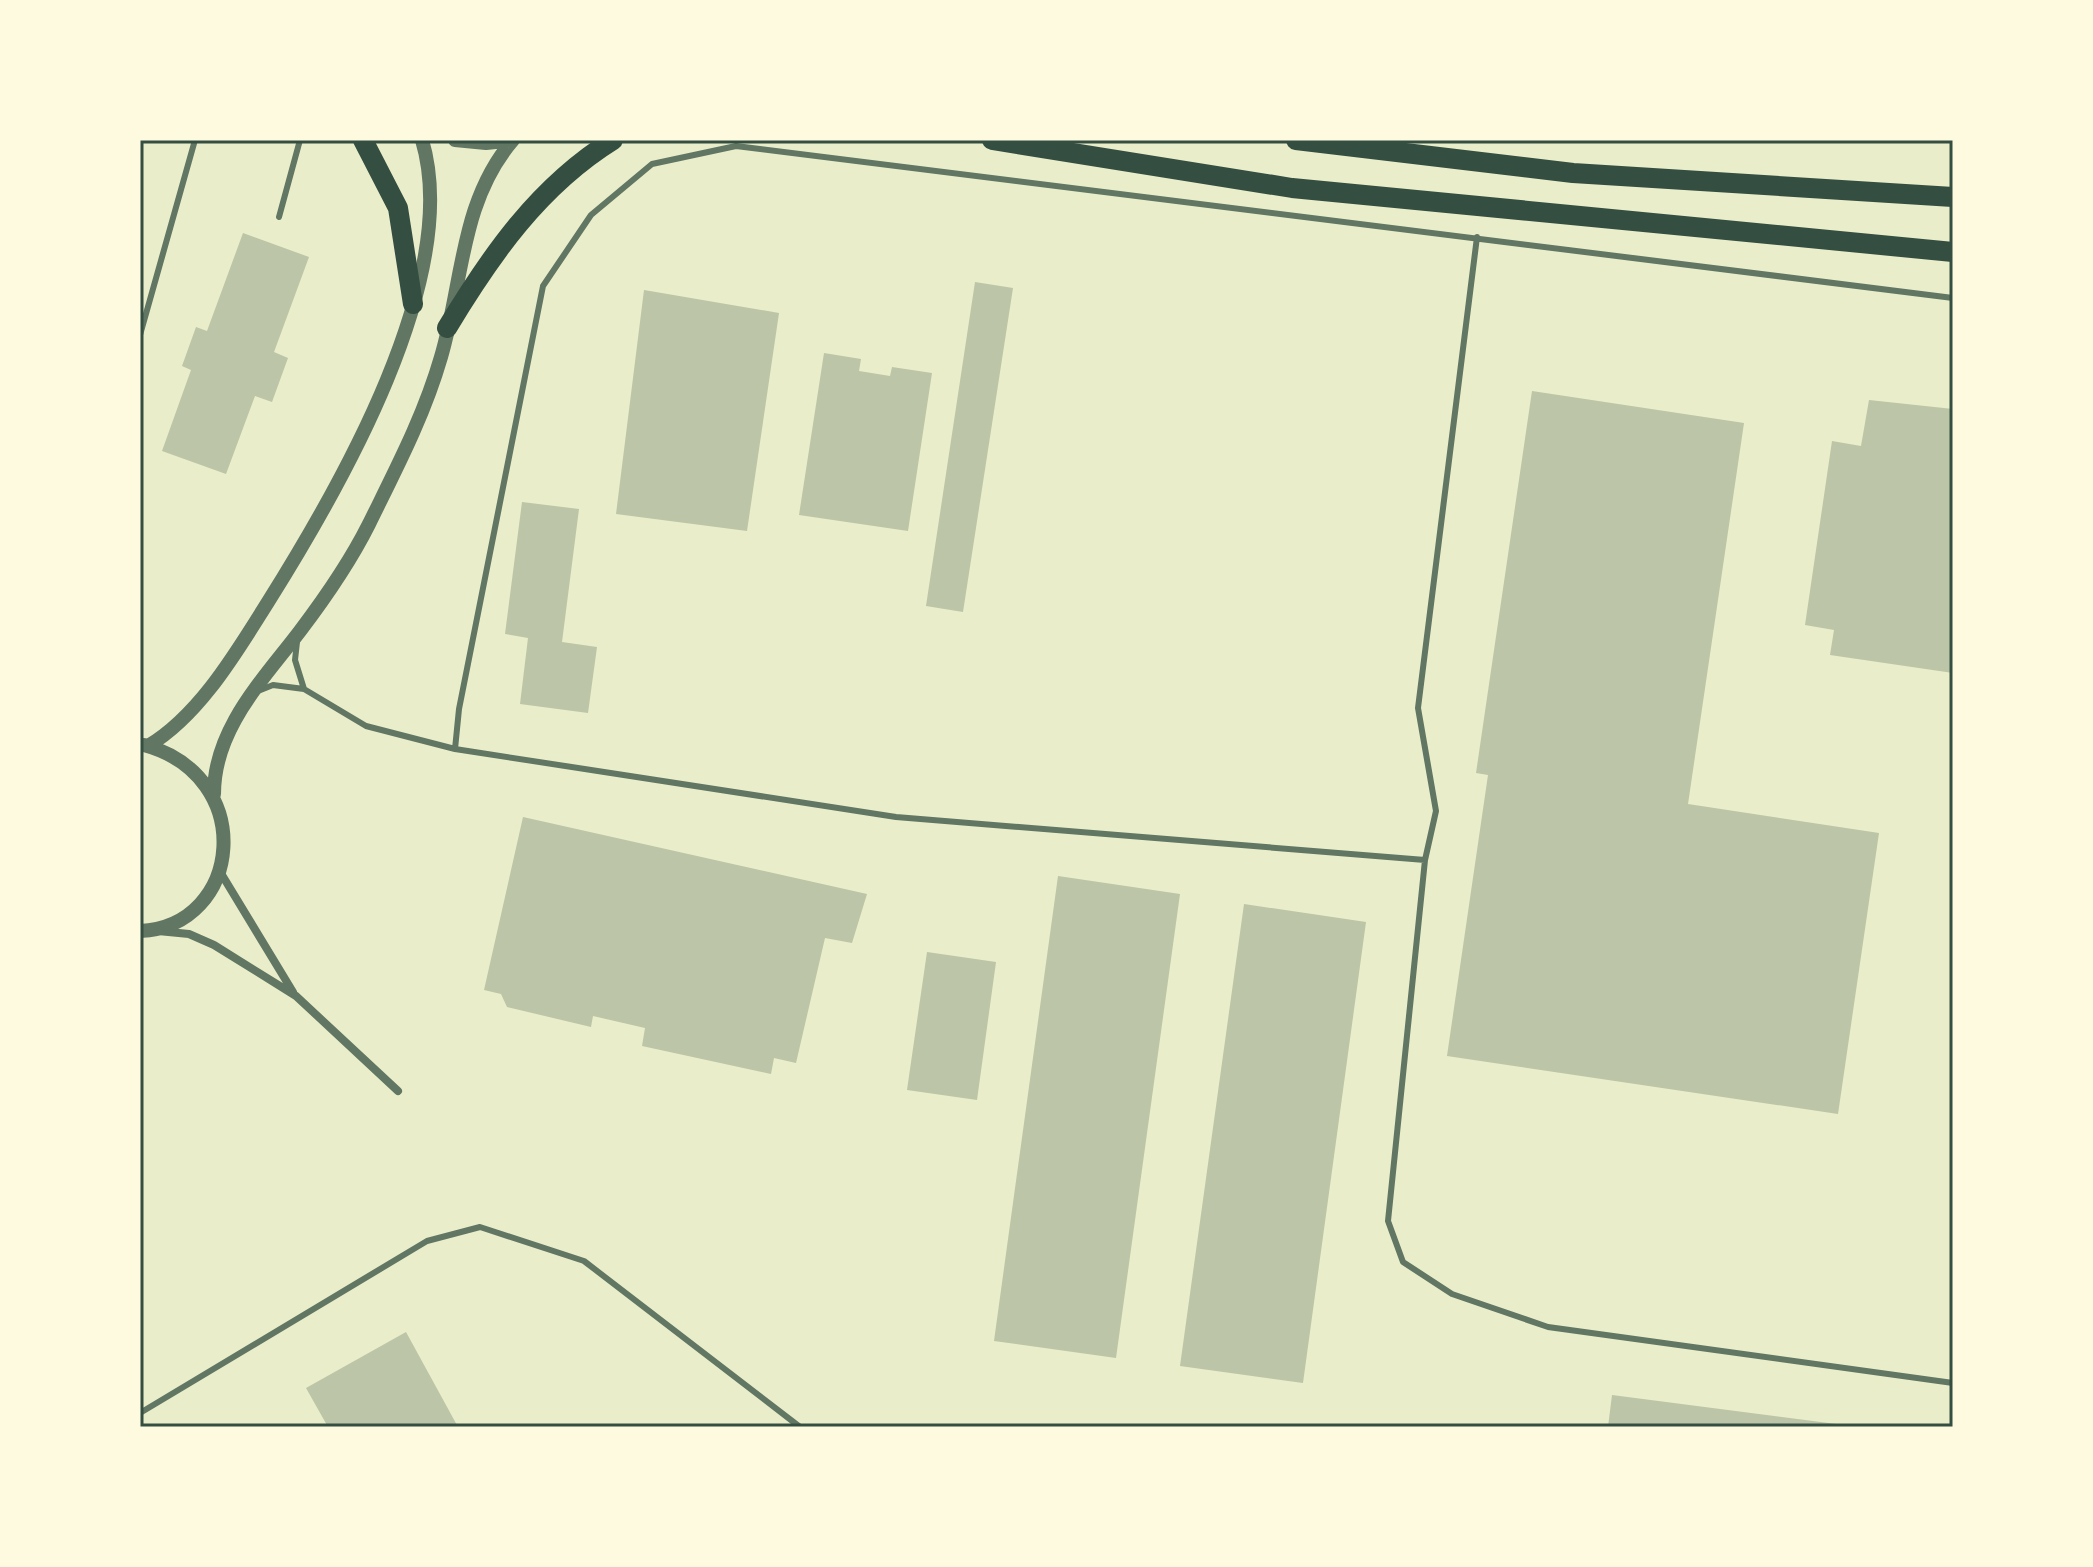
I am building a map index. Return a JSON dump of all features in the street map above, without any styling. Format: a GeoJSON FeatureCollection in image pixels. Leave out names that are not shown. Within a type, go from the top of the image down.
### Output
{"type":"FeatureCollection","features":[{"type":"Feature","properties":{"kind":"main road"},"geometry":{"type":"LineString","coordinates":[[363,140],[398,208],[413,304]]}},
{"type":"Feature","properties":{"kind":"main road"},"geometry":{"type":"LineString","coordinates":[[447,328],[510,233],[564,175],[613,140]]}},
{"type":"Feature","properties":{"kind":"main road"},"geometry":{"type":"LineString","coordinates":[[992,140],[1292,188],[1953,252]]}},
{"type":"Feature","properties":{"kind":"main road"},"geometry":{"type":"LineString","coordinates":[[1296,140],[1573,173],[1953,197]]}},
{"type":"Feature","properties":{"kind":"street"},"geometry":{"type":"LineString","coordinates":[[144,745],[178,724],[252,628],[301,549],[374,414],[413,304],[432,187],[422,140]]}},
{"type":"Feature","properties":{"kind":"street"},"geometry":{"type":"LineString","coordinates":[[455,140],[486,143],[513,140]]}},
{"type":"Feature","properties":{"kind":"street"},"geometry":{"type":"LineString","coordinates":[[145,931],[168,925],[199,903],[219,870],[224,832],[214,794],[214,766],[245,701],[301,630],[366,529],[422,418],[479,196],[499,156],[513,140]]}},
{"type":"Feature","properties":{"kind":"street"},"geometry":{"type":"LineString","coordinates":[[144,745],[173,754],[189,764],[214,794]]}},
{"type":"Feature","properties":{"kind":"street"},"geometry":{"type":"LineString","coordinates":[[219,870],[296,996]]}},
{"type":"Feature","properties":{"kind":"street"},"geometry":{"type":"LineString","coordinates":[[145,931],[189,934],[296,996],[398,1091]]}},
{"type":"Feature","properties":{"kind":"lane"},"geometry":{"type":"LineString","coordinates":[[140,335],[195,140]]}},
{"type":"Feature","properties":{"kind":"lane"},"geometry":{"type":"LineString","coordinates":[[279,217],[300,140]]}},
{"type":"Feature","properties":{"kind":"lane"},"geometry":{"type":"LineString","coordinates":[[455,749],[459,709],[543,286],[591,215],[652,164],[736,146],[1953,298]]}},
{"type":"Feature","properties":{"kind":"lane"},"geometry":{"type":"LineString","coordinates":[[1477,237],[1418,708],[1436,811],[1425,860],[1388,1221],[1403,1262],[1452,1294],[1548,1327],[1953,1383]]}},
{"type":"Feature","properties":{"kind":"lane"},"geometry":{"type":"LineString","coordinates":[[301,630],[295,660],[304,689]]}},
{"type":"Feature","properties":{"kind":"lane"},"geometry":{"type":"LineString","coordinates":[[245,701],[273,685],[304,689],[366,726],[455,749],[896,817],[1425,860]]}},
{"type":"Feature","properties":{"kind":"lane"},"geometry":{"type":"LineString","coordinates":[[140,1413],[427,1241],[480,1227],[584,1261],[800,1427]]}},
{"type":"Feature","properties":{"kind":"building"},"geometry":{"type":"Polygon","coordinates":[[[243,233],[309,257],[274,352],[288,358],[272,402],[255,396],[226,474],[162,451],[191,370],[182,366],[196,327],[207,331],[243,233]]]}},
{"type":"Feature","properties":{"kind":"building"},"geometry":{"type":"Polygon","coordinates":[[[975,282],[1013,288],[963,612],[926,606],[975,282]]]}},
{"type":"Feature","properties":{"kind":"building"},"geometry":{"type":"Polygon","coordinates":[[[644,290],[779,313],[747,531],[616,514],[644,290]]]}},
{"type":"Feature","properties":{"kind":"building"},"geometry":{"type":"Polygon","coordinates":[[[824,353],[861,359],[859,371],[890,376],[892,367],[932,373],[908,531],[799,515],[824,353]]]}},
{"type":"Feature","properties":{"kind":"building"},"geometry":{"type":"Polygon","coordinates":[[[1532,391],[1744,423],[1688,804],[1879,833],[1838,1114],[1447,1056],[1488,775],[1476,773],[1532,391]]]}},
{"type":"Feature","properties":{"kind":"building"},"geometry":{"type":"Polygon","coordinates":[[[1869,400],[1953,409],[1953,673],[1830,655],[1834,630],[1805,625],[1832,441],[1861,446],[1869,400]]]}},
{"type":"Feature","properties":{"kind":"building"},"geometry":{"type":"Polygon","coordinates":[[[522,502],[579,509],[562,642],[597,647],[588,713],[520,704],[528,638],[505,634],[522,502]]]}},
{"type":"Feature","properties":{"kind":"building"},"geometry":{"type":"Polygon","coordinates":[[[523,817],[867,894],[852,943],[825,938],[796,1063],[774,1058],[771,1074],[642,1046],[645,1028],[593,1016],[591,1027],[507,1007],[501,994],[484,990],[523,817]]]}},
{"type":"Feature","properties":{"kind":"building"},"geometry":{"type":"Polygon","coordinates":[[[1058,876],[1180,894],[1116,1358],[994,1341],[1058,876]]]}},
{"type":"Feature","properties":{"kind":"building"},"geometry":{"type":"Polygon","coordinates":[[[1244,904],[1366,922],[1303,1383],[1180,1366],[1244,904]]]}},
{"type":"Feature","properties":{"kind":"building"},"geometry":{"type":"Polygon","coordinates":[[[927,952],[996,962],[977,1100],[907,1090],[927,952]]]}},
{"type":"Feature","properties":{"kind":"building"},"geometry":{"type":"Polygon","coordinates":[[[406,1332],[458,1427],[328,1427],[306,1388],[406,1332]]]}},
{"type":"Feature","properties":{"kind":"building"},"geometry":{"type":"Polygon","coordinates":[[[1612,1395],[1844,1425],[1844,1427],[1608,1427],[1612,1395]]]}}]}
